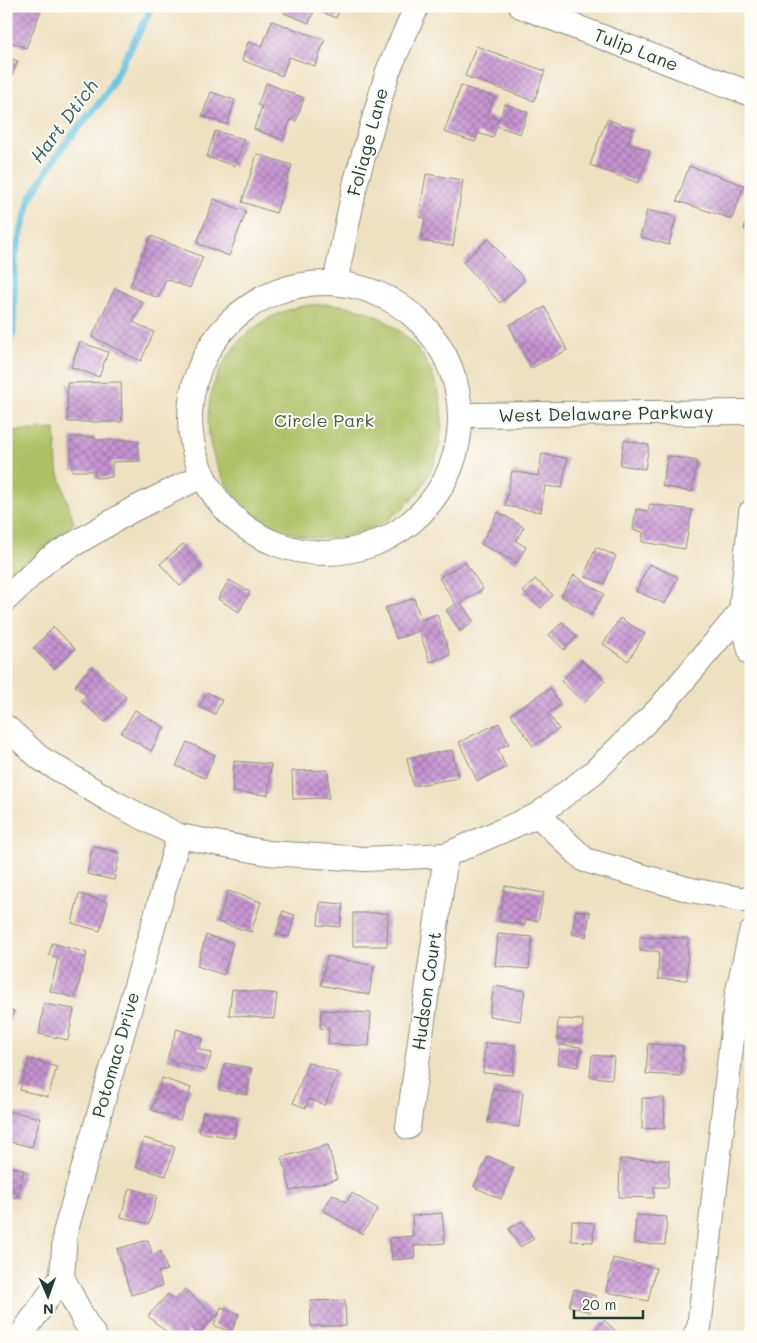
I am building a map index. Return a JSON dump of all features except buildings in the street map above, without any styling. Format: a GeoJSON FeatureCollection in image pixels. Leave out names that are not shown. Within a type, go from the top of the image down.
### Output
{"type":"FeatureCollection","features":[{"type":"Feature","properties":{"kind":"street","name":"Foliage Lane"},"geometry":{"type":"LineString","coordinates":[[335,283],[356,181],[388,71],[417,6]]}},
{"type":"Feature","properties":{"kind":"street","name":"Tulip Lane"},"geometry":{"type":"LineString","coordinates":[[521,6],[751,94]]}},
{"type":"Feature","properties":{"kind":"street"},"geometry":{"type":"LineString","coordinates":[[335,283],[360,287],[383,296],[405,308],[424,325],[439,344],[451,367],[458,390],[461,416],[456,452],[442,486],[420,515],[390,537],[356,550],[320,553],[283,547],[250,531],[222,506],[202,476],[194,452],[191,435],[190,401],[196,376],[206,352],[221,331],[233,319],[260,299],[284,289],[309,284],[335,283]]}},
{"type":"Feature","properties":{"kind":"street","name":"West Delaware Parkway"},"geometry":{"type":"LineString","coordinates":[[461,416],[751,412]]}},
{"type":"Feature","properties":{"kind":"street"},"geometry":{"type":"LineString","coordinates":[[6,599],[47,560],[132,510],[202,476]]}},
{"type":"Feature","properties":{"kind":"street"},"geometry":{"type":"LineString","coordinates":[[751,512],[741,612],[751,654]]}},
{"type":"Feature","properties":{"kind":"street"},"geometry":{"type":"LineString","coordinates":[[6,728],[40,758],[113,802],[179,836],[268,853],[365,858],[446,855],[538,815],[594,772],[659,709],[741,612]]}},
{"type":"Feature","properties":{"kind":"street"},"geometry":{"type":"LineString","coordinates":[[538,815],[585,860],[691,890],[751,901]]}},
{"type":"Feature","properties":{"kind":"street","name":"Potomac Drive"},"geometry":{"type":"LineString","coordinates":[[62,1277],[65,1233],[179,836]]}},
{"type":"Feature","properties":{"kind":"street","name":"Hudson Court"},"geometry":{"type":"LineString","coordinates":[[408,1127],[446,855]]}},
{"type":"Feature","properties":{"kind":"street"},"geometry":{"type":"LineString","coordinates":[[694,1337],[699,1328],[737,995],[751,933]]}},
{"type":"Feature","properties":{"kind":"street"},"geometry":{"type":"LineString","coordinates":[[20,1337],[62,1277],[95,1337]]}},
{"type":"Feature","properties":{"kind":"green space","name":"Circle Park"},"geometry":{"type":"Polygon","coordinates":[[[325,304],[348,306],[370,313],[390,324],[408,338],[422,356],[433,376],[440,398],[442,421],[440,444],[433,466],[422,486],[408,504],[390,518],[370,529],[348,536],[325,538],[302,536],[280,529],[260,518],[242,504],[228,486],[217,466],[210,444],[208,421],[210,398],[217,376],[228,356],[242,338],[260,324],[280,313],[302,306],[325,304]]]}},
{"type":"Feature","properties":{"kind":"green space"},"geometry":{"type":"Polygon","coordinates":[[[55,429],[57,467],[74,523],[6,582],[6,431],[55,429]]]}},
{"type":"Feature","properties":{"kind":"waterway","name":"Hart Dtich"},"geometry":{"type":"LineString","coordinates":[[6,349],[13,333],[15,255],[30,198],[61,149],[105,96],[151,6]]}}]}
